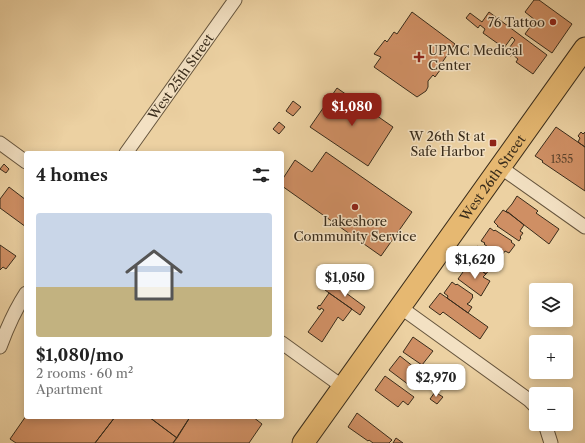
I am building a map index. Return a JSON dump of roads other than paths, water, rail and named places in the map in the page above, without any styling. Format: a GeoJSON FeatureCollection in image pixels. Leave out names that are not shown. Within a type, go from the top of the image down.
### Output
{"type":"FeatureCollection","features":[{"type":"Feature","properties":{"kind":"main road","name":"West 26th Street"},"geometry":{"type":"LineString","coordinates":[[303,443],[585,48]]}},
{"type":"Feature","properties":{"kind":"street","name":"West 25th Street"},"geometry":{"type":"LineString","coordinates":[[127,151],[235,0]]}},
{"type":"Feature","properties":{"kind":"street"},"geometry":{"type":"LineString","coordinates":[[0,143],[24,161]]}},
{"type":"Feature","properties":{"kind":"street"},"geometry":{"type":"LineString","coordinates":[[500,167],[585,227]]}},
{"type":"Feature","properties":{"kind":"street"},"geometry":{"type":"LineString","coordinates":[[0,347],[13,314],[24,296]]}},
{"type":"Feature","properties":{"kind":"street"},"geometry":{"type":"LineString","coordinates":[[400,307],[529,401]]}},
{"type":"Feature","properties":{"kind":"street"},"geometry":{"type":"LineString","coordinates":[[284,344],[343,387]]}},
{"type":"Feature","properties":{"kind":"street"},"geometry":{"type":"LineString","coordinates":[[547,431],[551,443]]}},
{"type":"Feature","properties":{"kind":"place","name":"76 Tattoo"},"geometry":{"type":"Point","coordinates":[553,22]}},
{"type":"Feature","properties":{"kind":"place","name":"UPMC Medical Center"},"geometry":{"type":"Point","coordinates":[419,57]}},
{"type":"Feature","properties":{"kind":"place","name":"W 26th St at Safe Harbor"},"geometry":{"type":"Point","coordinates":[493,143]}},
{"type":"Feature","properties":{"kind":"place","name":"Lakeshore Community Service"},"geometry":{"type":"Point","coordinates":[355,207]}}]}
